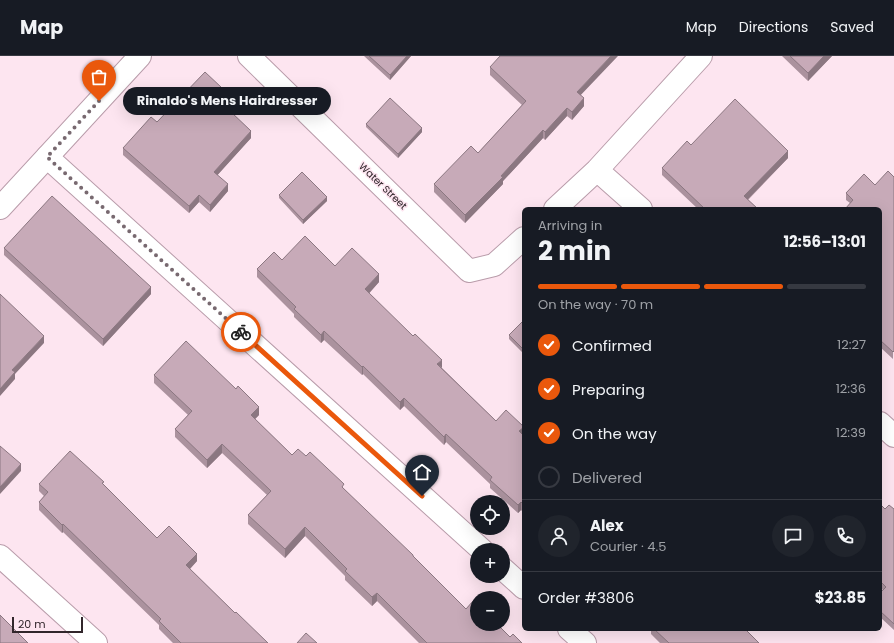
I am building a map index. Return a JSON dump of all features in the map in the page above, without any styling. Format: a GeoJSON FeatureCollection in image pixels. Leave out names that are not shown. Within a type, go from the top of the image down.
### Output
{"type":"FeatureCollection","features":[{"type":"Feature","properties":{"kind":"street"},"geometry":{"type":"LineString","coordinates":[[0,208],[140,56]]}},
{"type":"Feature","properties":{"kind":"street","name":"Water Street"},"geometry":{"type":"LineString","coordinates":[[249,56],[469,270],[494,265],[522,240]]}},
{"type":"Feature","properties":{"kind":"street"},"geometry":{"type":"LineString","coordinates":[[557,207],[597,170],[702,56]]}},
{"type":"Feature","properties":{"kind":"street"},"geometry":{"type":"LineString","coordinates":[[47,157],[474,543]]}},
{"type":"Feature","properties":{"kind":"street"},"geometry":{"type":"LineString","coordinates":[[597,170],[639,207]]}},
{"type":"Feature","properties":{"kind":"street"},"geometry":{"type":"LineString","coordinates":[[0,556],[96,643]]}},
{"type":"Feature","properties":{"kind":"street"},"geometry":{"type":"LineString","coordinates":[[510,575],[522,586]]}},
{"type":"Feature","properties":{"kind":"street"},"geometry":{"type":"LineString","coordinates":[[571,631],[585,643]]}},
{"type":"Feature","properties":{"kind":"building"},"geometry":{"type":"Polygon","coordinates":[[[369,56],[407,56],[390,75],[369,56]]]}},
{"type":"Feature","properties":{"kind":"building"},"geometry":{"type":"Polygon","coordinates":[[[500,56],[611,56],[577,92],[584,98],[572,112],[567,108],[545,132],[543,130],[501,176],[503,177],[465,215],[434,184],[471,146],[478,153],[526,101],[490,67],[500,56]]]}},
{"type":"Feature","properties":{"kind":"building"},"geometry":{"type":"Polygon","coordinates":[[[790,56],[824,56],[808,73],[790,56]]]}},
{"type":"Feature","properties":{"kind":"building"},"geometry":{"type":"Polygon","coordinates":[[[205,72],[238,103],[230,111],[251,131],[214,172],[228,184],[210,205],[199,195],[189,206],[123,148],[151,117],[157,122],[205,72]]]}},
{"type":"Feature","properties":{"kind":"building"},"geometry":{"type":"Polygon","coordinates":[[[390,98],[422,128],[398,154],[366,124],[390,98]]]}},
{"type":"Feature","properties":{"kind":"building"},"geometry":{"type":"Polygon","coordinates":[[[735,99],[788,151],[744,196],[756,207],[703,207],[662,168],[687,141],[691,145],[735,99]]]}},
{"type":"Feature","properties":{"kind":"building"},"geometry":{"type":"Polygon","coordinates":[[[888,171],[894,177],[893,352],[882,342],[882,207],[847,207],[853,200],[846,193],[864,174],[875,185],[888,171]]]}},
{"type":"Feature","properties":{"kind":"building"},"geometry":{"type":"Polygon","coordinates":[[[302,172],[327,197],[303,220],[279,195],[302,172]]]}},
{"type":"Feature","properties":{"kind":"building"},"geometry":{"type":"Polygon","coordinates":[[[52,196],[151,287],[103,339],[4,248],[52,196]]]}},
{"type":"Feature","properties":{"kind":"building"},"geometry":{"type":"Polygon","coordinates":[[[305,236],[335,266],[352,248],[379,274],[365,289],[413,336],[415,334],[442,360],[437,364],[496,421],[506,410],[522,425],[522,429],[519,431],[522,434],[522,503],[521,502],[518,505],[510,498],[510,495],[507,495],[490,480],[492,477],[446,434],[444,437],[404,398],[400,402],[324,331],[321,335],[294,309],[296,307],[257,269],[274,252],[282,260],[305,236]]]}},
{"type":"Feature","properties":{"kind":"building"},"geometry":{"type":"Polygon","coordinates":[[[0,294],[44,336],[12,370],[15,372],[0,389],[0,294]]]}},
{"type":"Feature","properties":{"kind":"building"},"geometry":{"type":"Polygon","coordinates":[[[522,322],[522,348],[509,335],[522,322]]]}},
{"type":"Feature","properties":{"kind":"building"},"geometry":{"type":"Polygon","coordinates":[[[186,341],[236,389],[238,386],[259,407],[251,415],[292,455],[298,449],[306,456],[310,452],[344,484],[342,487],[413,555],[466,609],[470,604],[470,631],[504,631],[510,637],[513,634],[522,643],[427,643],[377,593],[372,597],[345,571],[347,569],[305,527],[285,549],[248,515],[271,491],[222,444],[207,460],[175,429],[192,411],[154,375],[186,341]]]}},
{"type":"Feature","properties":{"kind":"building"},"geometry":{"type":"Polygon","coordinates":[[[0,446],[21,464],[0,487],[0,446]]]}},
{"type":"Feature","properties":{"kind":"building"},"geometry":{"type":"Polygon","coordinates":[[[70,451],[104,482],[102,483],[157,538],[169,526],[197,554],[186,565],[268,643],[181,643],[159,621],[161,619],[39,502],[48,492],[39,484],[70,451]]]}},
{"type":"Feature","properties":{"kind":"building"},"geometry":{"type":"Polygon","coordinates":[[[889,505],[894,509],[894,624],[882,613],[882,591],[886,587],[882,583],[882,506],[885,509],[889,505]]]}},
{"type":"Feature","properties":{"kind":"building"},"geometry":{"type":"Polygon","coordinates":[[[0,615],[28,643],[0,643],[0,615]]]}},
{"type":"Feature","properties":{"kind":"building"},"geometry":{"type":"Polygon","coordinates":[[[656,631],[747,631],[759,643],[669,643],[656,631]]]}},
{"type":"Feature","properties":{"kind":"building"},"geometry":{"type":"Polygon","coordinates":[[[306,633],[317,643],[297,643],[306,633]]]}},
{"type":"Feature","properties":{"kind":"way so far"},"geometry":{"type":"LineString","coordinates":[[99,101],[47,157],[241,332]]}},
{"type":"Feature","properties":{"kind":"place","name":"Rinaldo's Mens Hairdresser"},"geometry":{"type":"Point","coordinates":[99,101]}},
{"type":"Feature","properties":{"kind":"route"},"geometry":{"type":"LineString","coordinates":[[241,332],[422,496]]}}]}
